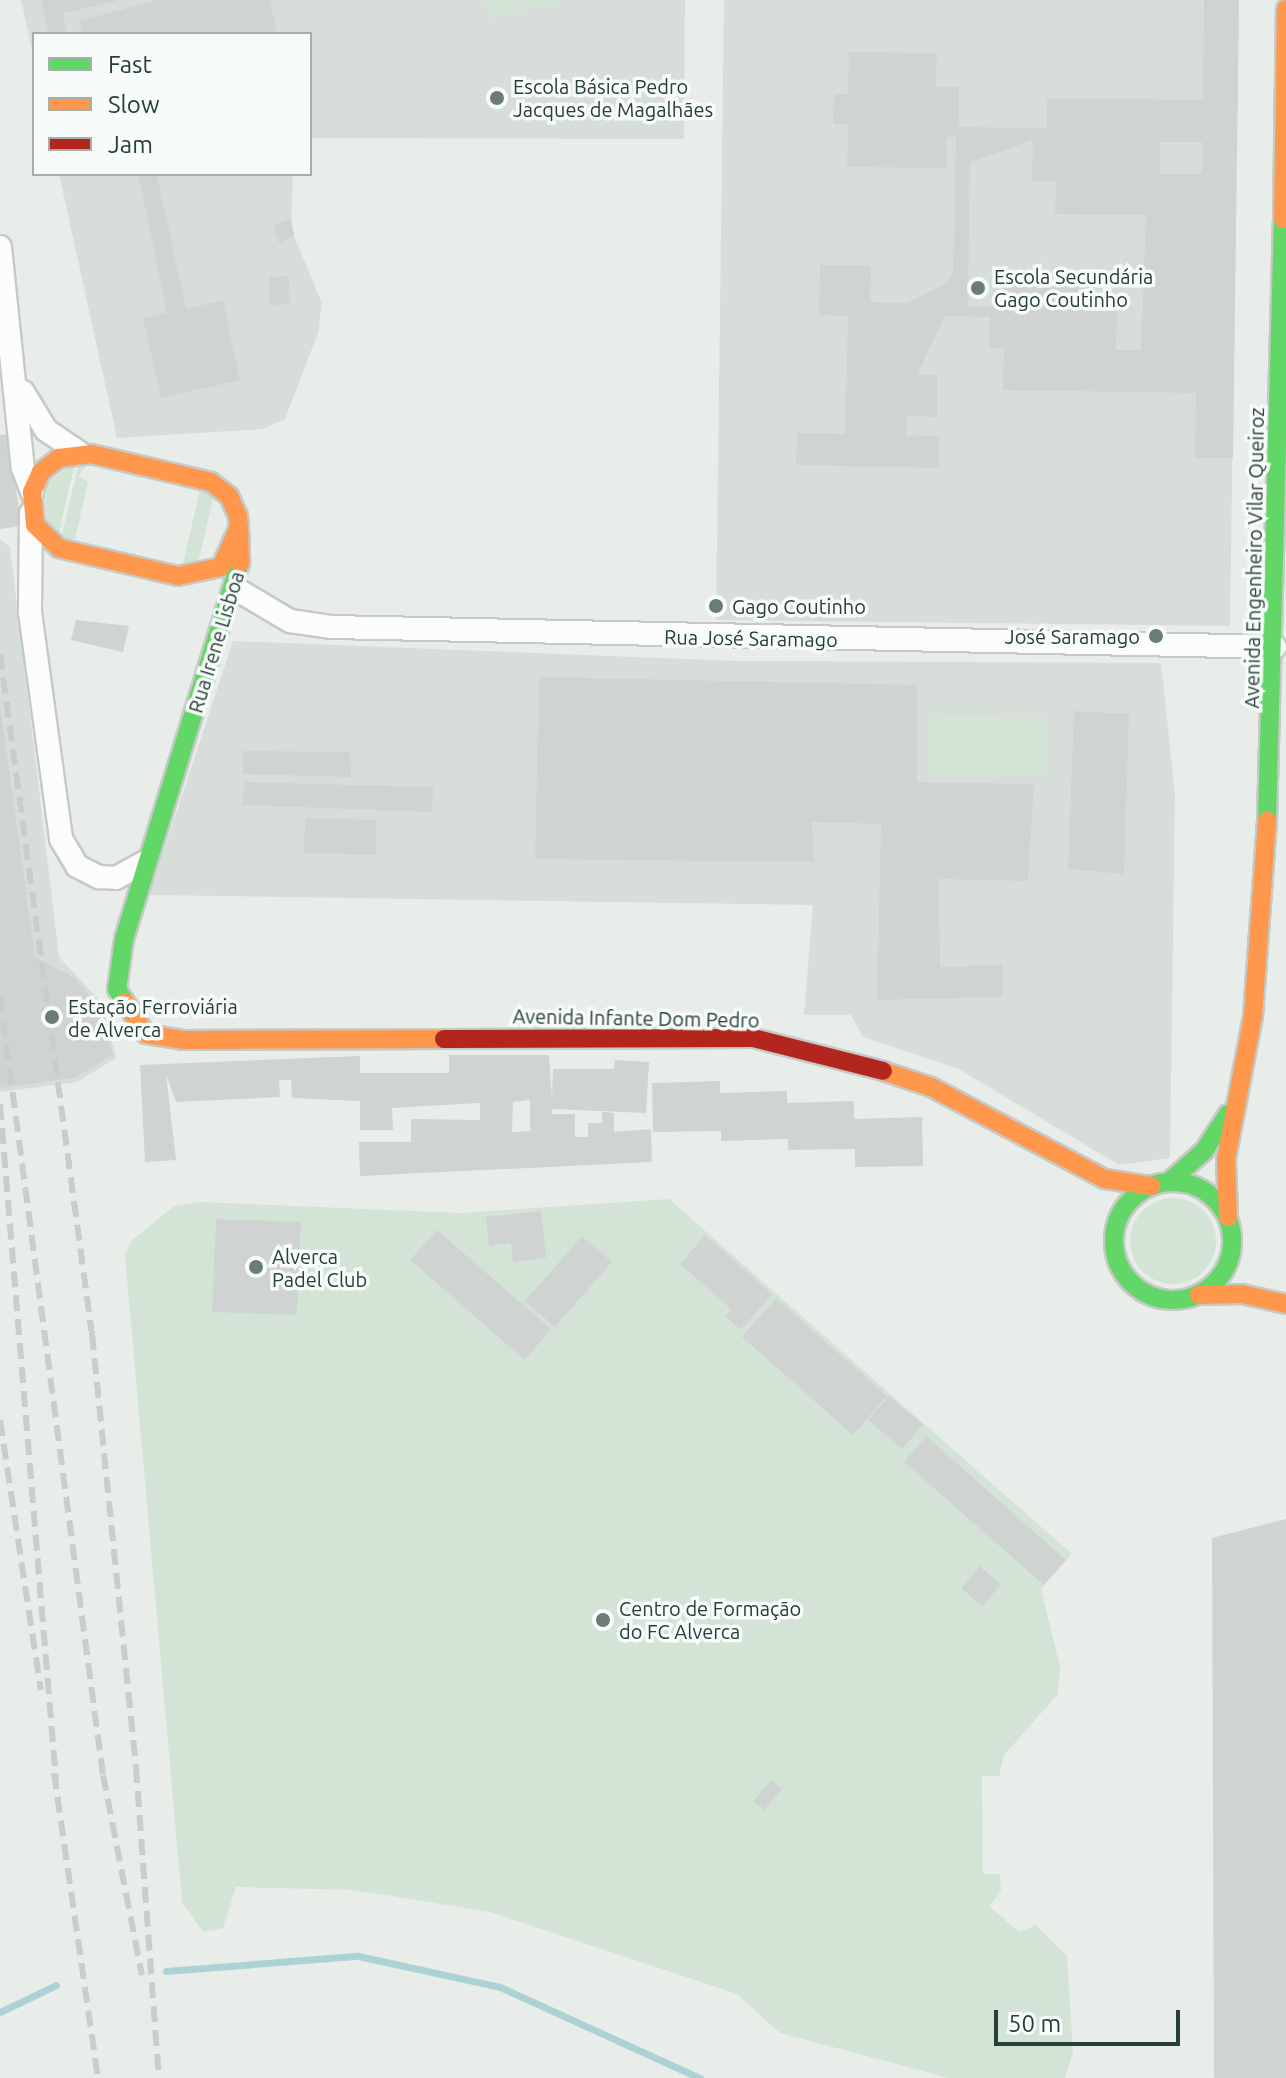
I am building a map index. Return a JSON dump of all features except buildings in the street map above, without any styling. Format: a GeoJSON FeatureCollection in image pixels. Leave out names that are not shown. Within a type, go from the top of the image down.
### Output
{"type":"FeatureCollection","features":[{"type":"Feature","properties":{"kind":"street","name":"Avenida Engenheiro Vilar Queiroz"},"geometry":{"type":"LineString","coordinates":[[1230,1226],[1233,1105],[1253,1016],[1275,647],[1286,9]]}},
{"type":"Feature","properties":{"kind":"street"},"geometry":{"type":"LineString","coordinates":[[0,247],[17,378],[23,468],[41,535],[59,548],[236,589]]}},
{"type":"Feature","properties":{"kind":"street"},"geometry":{"type":"LineString","coordinates":[[17,378],[46,430],[80,453]]}},
{"type":"Feature","properties":{"kind":"street"},"geometry":{"type":"LineString","coordinates":[[80,453],[49,464],[31,498],[30,612],[61,839],[77,866],[99,877],[116,878],[145,862]]}},
{"type":"Feature","properties":{"kind":"street","name":"Rua Irene Lisboa"},"geometry":{"type":"LineString","coordinates":[[80,453],[211,482],[235,506],[239,527],[236,589],[145,862],[117,989]]}},
{"type":"Feature","properties":{"kind":"street"},"geometry":{"type":"LineString","coordinates":[[178,576],[201,576],[221,567],[239,527]]}},
{"type":"Feature","properties":{"kind":"street","name":"Rua José Saramago"},"geometry":{"type":"LineString","coordinates":[[236,589],[290,621],[331,627],[1275,647]]}},
{"type":"Feature","properties":{"kind":"street","name":"Avenida Infante Dom Pedro"},"geometry":{"type":"LineString","coordinates":[[117,989],[146,1034],[182,1040],[753,1038],[844,1058],[931,1087],[1105,1179],[1160,1184]]}},
{"type":"Feature","properties":{"kind":"street","name":"Avenida Engenheiro Vilar Queiroz"},"geometry":{"type":"LineString","coordinates":[[1160,1184],[1204,1151],[1233,1105]]}},
{"type":"Feature","properties":{"kind":"street"},"geometry":{"type":"LineString","coordinates":[[1160,1184],[1204,1190],[1230,1226],[1250,1271],[1281,1302],[1199,1295],[1163,1300],[1140,1290],[1122,1272],[1113,1240],[1124,1207],[1160,1184]]}},
{"type":"Feature","properties":{"kind":"street"},"geometry":{"type":"LineString","coordinates":[[1199,1295],[1226,1270],[1230,1226]]}},
{"type":"Feature","properties":{"kind":"shaded area","name":"Escola Básica Pedro Jacques de Magalhães"},"geometry":{"type":"Polygon","coordinates":[[[21,0],[685,0],[684,139],[312,138],[312,32],[32,32],[32,50],[21,0]]]}},
{"type":"Feature","properties":{"kind":"shaded area","name":"Escola Secundária Gago Coutinho"},"geometry":{"type":"Polygon","coordinates":[[[724,0],[1239,0],[1230,626],[716,620],[724,0]]]}},
{"type":"Feature","properties":{"kind":"shaded area"},"geometry":{"type":"Polygon","coordinates":[[[59,176],[293,176],[291,229],[322,303],[318,333],[285,419],[263,429],[117,438],[59,176]]]}},
{"type":"Feature","properties":{"kind":"shaded area"},"geometry":{"type":"Polygon","coordinates":[[[0,539],[10,547],[59,957],[102,1003],[116,1058],[77,1082],[0,1092],[0,539]]]}},
{"type":"Feature","properties":{"kind":"shaded area"},"geometry":{"type":"Polygon","coordinates":[[[233,641],[737,661],[1161,663],[1175,794],[1170,1158],[1119,1165],[959,1069],[863,1037],[851,1015],[804,1015],[813,905],[149,895],[233,641]]]}},
{"type":"Feature","properties":{"kind":"green space"},"geometry":{"type":"Polygon","coordinates":[[[485,0],[568,0],[489,19],[485,0]]]}},
{"type":"Feature","properties":{"kind":"green space"},"geometry":{"type":"Polygon","coordinates":[[[75,463],[58,537],[46,525],[45,484],[75,463]]]}},
{"type":"Feature","properties":{"kind":"green space"},"geometry":{"type":"Polygon","coordinates":[[[79,463],[89,463],[78,476],[88,482],[75,539],[61,539],[79,463]]]}},
{"type":"Feature","properties":{"kind":"green space"},"geometry":{"type":"Polygon","coordinates":[[[200,489],[214,495],[197,567],[182,568],[200,489]]]}},
{"type":"Feature","properties":{"kind":"green space"},"geometry":{"type":"Polygon","coordinates":[[[928,715],[1046,718],[1046,777],[927,773],[928,715]]]}},
{"type":"Feature","properties":{"kind":"green space"},"geometry":{"type":"Polygon","coordinates":[[[1173,1198],[1189,1202],[1203,1211],[1212,1225],[1216,1241],[1212,1257],[1203,1271],[1189,1280],[1173,1284],[1157,1280],[1143,1271],[1134,1257],[1130,1241],[1134,1225],[1143,1211],[1157,1202],[1173,1198]]]}},
{"type":"Feature","properties":{"kind":"green space","name":"Centro de Formação do FC Alverca"},"geometry":{"type":"Polygon","coordinates":[[[669,1199],[1072,1554],[1041,1588],[1060,1667],[1058,1694],[1004,1755],[999,1776],[982,1776],[983,1874],[1000,1874],[1001,1892],[989,1906],[1019,1932],[1036,1925],[1067,1956],[1073,2052],[1065,2078],[949,2078],[780,2033],[737,1994],[490,1912],[354,1890],[236,1887],[223,1928],[203,1932],[182,1902],[125,1256],[131,1241],[174,1206],[201,1202],[460,1213],[669,1199]]]}},
{"type":"Feature","properties":{"kind":"waterway"},"geometry":{"type":"LineString","coordinates":[[166,1971],[358,1956],[500,1987],[700,2078]]}},
{"type":"Feature","properties":{"kind":"waterway"},"geometry":{"type":"LineString","coordinates":[[0,2012],[56,1985]]}},
{"type":"Feature","properties":{"kind":"railway"},"geometry":{"type":"LineString","coordinates":[[0,654],[92,1334],[136,1767],[159,2078]]}},
{"type":"Feature","properties":{"kind":"railway"},"geometry":{"type":"LineString","coordinates":[[0,997],[103,1775],[142,1975]]}},
{"type":"Feature","properties":{"kind":"railway"},"geometry":{"type":"LineString","coordinates":[[0,1104],[56,1781]]}},
{"type":"Feature","properties":{"kind":"railway"},"geometry":{"type":"LineString","coordinates":[[0,1420],[41,1690]]}},
{"type":"Feature","properties":{"kind":"railway"},"geometry":{"type":"LineString","coordinates":[[54,1773],[98,2078]]}},
{"type":"Feature","properties":{"kind":"traffic: fast"},"geometry":{"type":"LineString","coordinates":[[1267,820],[1283,219]]}},
{"type":"Feature","properties":{"kind":"traffic: fast"},"geometry":{"type":"LineString","coordinates":[[125,1002],[117,989],[124,939],[240,563]]}},
{"type":"Feature","properties":{"kind":"traffic: fast"},"geometry":{"type":"LineString","coordinates":[[1169,1182],[1204,1151],[1228,1114]]}},
{"type":"Feature","properties":{"kind":"traffic: fast"},"geometry":{"type":"LineString","coordinates":[[1173,1182],[1196,1186],[1215,1199],[1228,1218],[1232,1241],[1228,1264],[1215,1283],[1196,1296],[1173,1300],[1150,1296],[1131,1283],[1118,1264],[1114,1241],[1118,1218],[1131,1199],[1150,1186],[1173,1182]]}},
{"type":"Feature","properties":{"kind":"traffic: slow"},"geometry":{"type":"LineString","coordinates":[[1283,219],[1286,9]]}},
{"type":"Feature","properties":{"kind":"traffic: slow"},"geometry":{"type":"LineString","coordinates":[[239,527],[221,567],[178,576],[59,548],[35,525],[32,492],[41,472],[59,458],[91,454],[211,482],[229,496],[238,516],[239,527],[240,563]]}},
{"type":"Feature","properties":{"kind":"traffic: slow"},"geometry":{"type":"LineString","coordinates":[[1228,1217],[1226,1159],[1253,1016],[1267,820]]}},
{"type":"Feature","properties":{"kind":"traffic: slow"},"geometry":{"type":"LineString","coordinates":[[125,1002],[146,1034],[182,1040],[444,1039]]}},
{"type":"Feature","properties":{"kind":"traffic: slow"},"geometry":{"type":"LineString","coordinates":[[883,1071],[931,1087],[1105,1179],[1151,1186]]}},
{"type":"Feature","properties":{"kind":"traffic: slow"},"geometry":{"type":"LineString","coordinates":[[1199,1295],[1242,1294],[1286,1304]]}},
{"type":"Feature","properties":{"kind":"traffic: jam"},"geometry":{"type":"LineString","coordinates":[[444,1039],[753,1038],[883,1071]]}},
{"type":"Feature","properties":{"kind":"place","name":"Escola Básica Pedro Jacques de Magalhães"},"geometry":{"type":"Point","coordinates":[497,98]}},
{"type":"Feature","properties":{"kind":"place","name":"Escola Secundária Gago Coutinho"},"geometry":{"type":"Point","coordinates":[978,288]}},
{"type":"Feature","properties":{"kind":"place","name":"Gago Coutinho"},"geometry":{"type":"Point","coordinates":[716,606]}},
{"type":"Feature","properties":{"kind":"place","name":"José Saramago"},"geometry":{"type":"Point","coordinates":[1156,636]}},
{"type":"Feature","properties":{"kind":"place","name":"Estação Ferroviária de Alverca"},"geometry":{"type":"Point","coordinates":[52,1017]}},
{"type":"Feature","properties":{"kind":"place","name":"Alverca Padel Club"},"geometry":{"type":"Point","coordinates":[256,1267]}},
{"type":"Feature","properties":{"kind":"place","name":"Centro de Formação do FC Alverca"},"geometry":{"type":"Point","coordinates":[603,1620]}}]}
